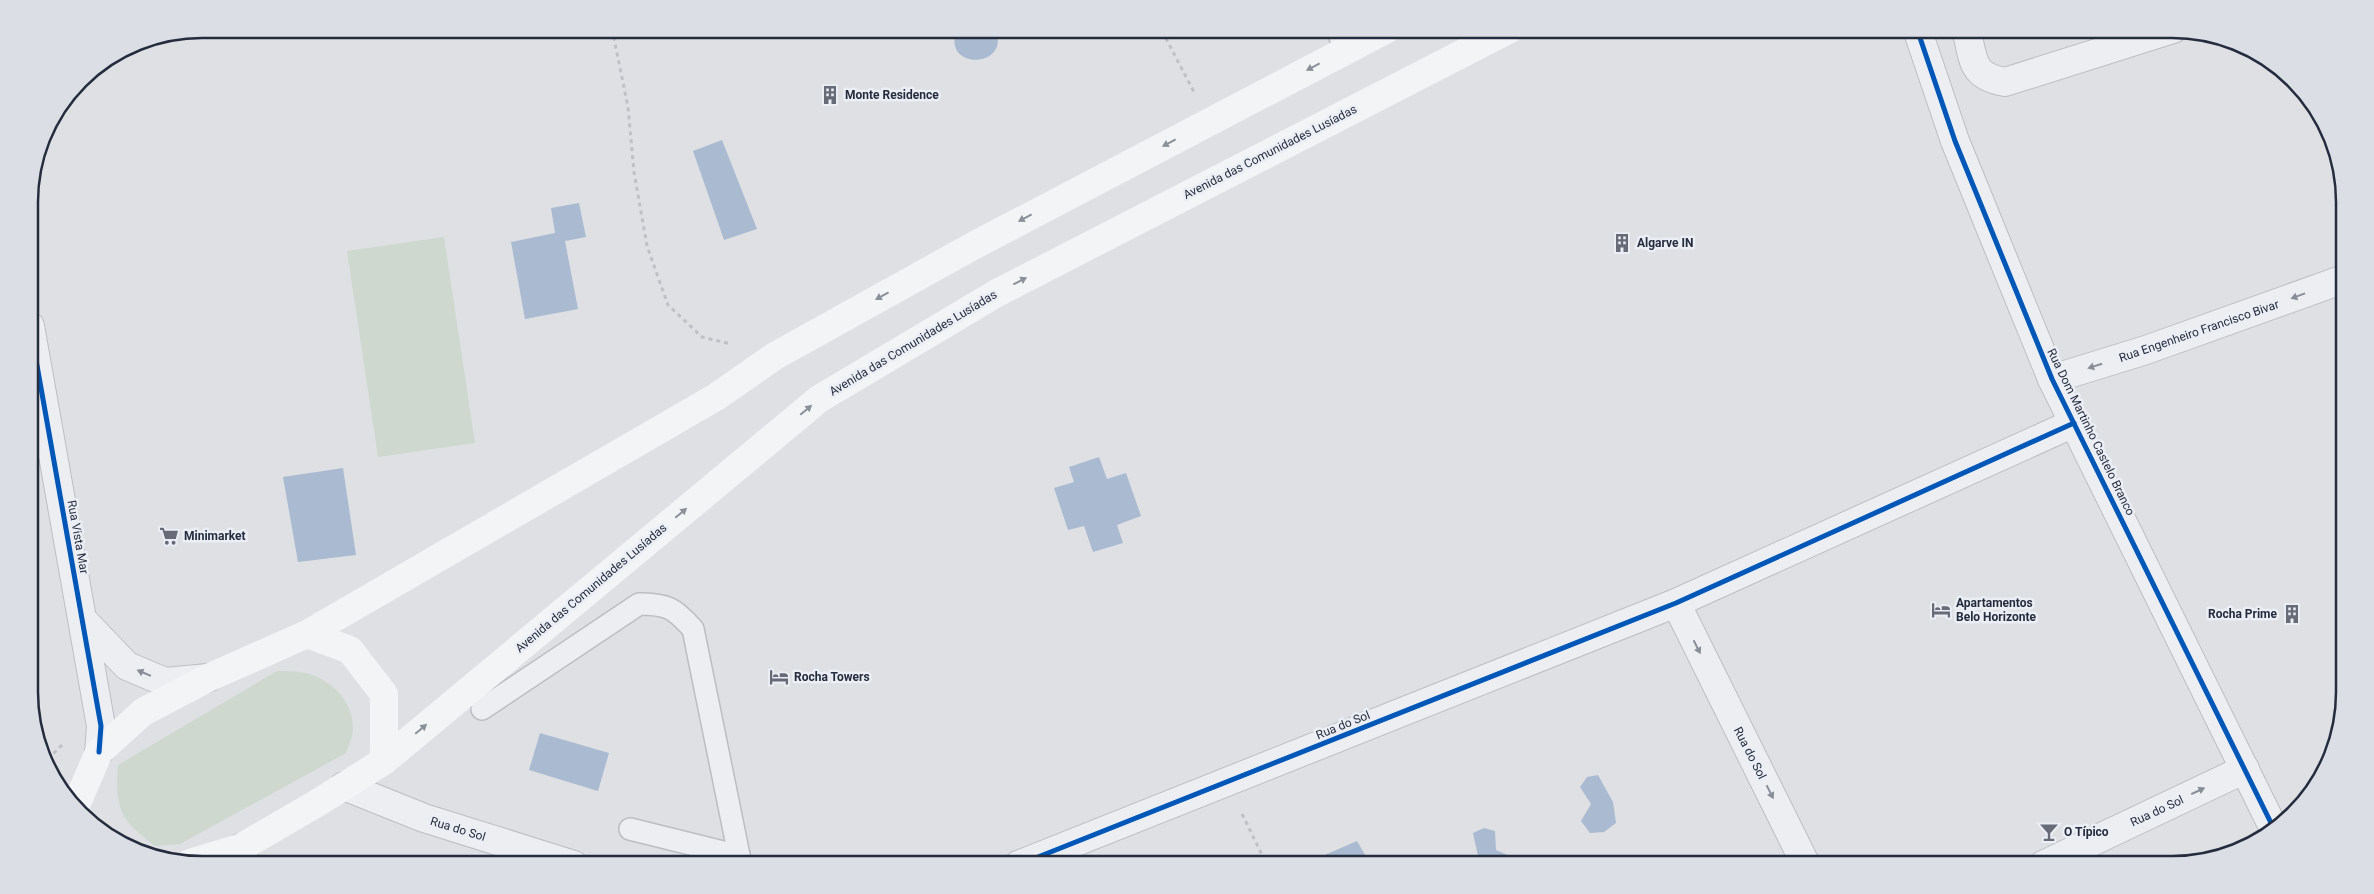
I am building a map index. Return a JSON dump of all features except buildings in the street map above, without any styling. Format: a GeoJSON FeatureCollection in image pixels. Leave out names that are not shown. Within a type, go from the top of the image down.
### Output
{"type":"FeatureCollection","features":[{"type":"Feature","properties":{"kind":"main road","name":"Avenida das Comunidades Lusíadas"},"geometry":{"type":"LineString","coordinates":[[244,856],[378,764],[819,398],[997,293],[1493,38]]}},
{"type":"Feature","properties":{"kind":"main road"},"geometry":{"type":"LineString","coordinates":[[80,803],[99,752],[143,712],[208,678],[307,634],[716,397],[775,356],[1341,40]]}},
{"type":"Feature","properties":{"kind":"main road"},"geometry":{"type":"LineString","coordinates":[[307,634],[350,650],[384,694],[378,764]]}},
{"type":"Feature","properties":{"kind":"street","name":"Rua Dom Martinho Castelo Branco"},"geometry":{"type":"LineString","coordinates":[[1920,38],[1955,141],[2052,379],[2271,824]]}},
{"type":"Feature","properties":{"kind":"street"},"geometry":{"type":"LineString","coordinates":[[1968,38],[1977,70],[1988,79],[2005,82],[2145,38]]}},
{"type":"Feature","properties":{"kind":"street","name":"Rua Engenheiro Francisco Bivar"},"geometry":{"type":"LineString","coordinates":[[2052,379],[2146,350],[2336,283]]}},
{"type":"Feature","properties":{"kind":"street","name":"Rua Vista Mar"},"geometry":{"type":"LineString","coordinates":[[38,370],[101,726],[99,752]]}},
{"type":"Feature","properties":{"kind":"street"},"geometry":{"type":"LineString","coordinates":[[1676,603],[2074,424]]}},
{"type":"Feature","properties":{"kind":"street","name":"Rua do Sol"},"geometry":{"type":"LineString","coordinates":[[1056,856],[1676,603],[1802,856]]}},
{"type":"Feature","properties":{"kind":"street"},"geometry":{"type":"LineString","coordinates":[[83,620],[127,666],[165,682],[208,678]]}},
{"type":"Feature","properties":{"kind":"street"},"geometry":{"type":"LineString","coordinates":[[378,764],[424,818]]}},
{"type":"Feature","properties":{"kind":"street","name":"Rua do Sol"},"geometry":{"type":"LineString","coordinates":[[2062,856],[2244,769]]}},
{"type":"Feature","properties":{"kind":"street","name":"Rua do Sol"},"geometry":{"type":"LineString","coordinates":[[344,786],[424,818],[545,856]]}},
{"type":"Feature","properties":{"kind":"lane"},"geometry":{"type":"LineString","coordinates":[[482,710],[639,604],[660,604],[678,613],[693,629],[739,856]]}},
{"type":"Feature","properties":{"kind":"lane"},"geometry":{"type":"LineString","coordinates":[[630,829],[723,856]]}},
{"type":"Feature","properties":{"kind":"path"},"geometry":{"type":"LineString","coordinates":[[614,38],[628,107],[634,172],[647,246],[668,305],[702,337],[736,345]]}},
{"type":"Feature","properties":{"kind":"path"},"geometry":{"type":"LineString","coordinates":[[1166,38],[1195,95]]}},
{"type":"Feature","properties":{"kind":"path"},"geometry":{"type":"LineString","coordinates":[[1251,810],[1242,814],[1263,856]]}},
{"type":"Feature","properties":{"kind":"shaded area"},"geometry":{"type":"Polygon","coordinates":[[[444,237],[475,443],[378,457],[347,251],[444,237]]]}},
{"type":"Feature","properties":{"kind":"shaded area"},"geometry":{"type":"Polygon","coordinates":[[[277,671],[298,672],[315,676],[340,693],[350,711],[352,720],[353,731],[346,753],[180,844],[155,846],[143,837],[127,821],[122,812],[118,793],[118,765],[277,671]]]}},
{"type":"Feature","properties":{"kind":"water"},"geometry":{"type":"Polygon","coordinates":[[[955,38],[997,38],[998,42],[994,51],[986,57],[976,60],[966,58],[958,53],[954,43],[955,38]]]}},
{"type":"Feature","properties":{"kind":"water"},"geometry":{"type":"Polygon","coordinates":[[[722,140],[757,229],[724,240],[693,151],[722,140]]]}},
{"type":"Feature","properties":{"kind":"water"},"geometry":{"type":"Polygon","coordinates":[[[579,203],[586,237],[565,241],[578,309],[525,319],[511,242],[555,233],[551,208],[579,203]]]}},
{"type":"Feature","properties":{"kind":"water"},"geometry":{"type":"Polygon","coordinates":[[[1099,457],[1107,479],[1126,473],[1141,516],[1117,525],[1123,543],[1093,552],[1084,526],[1068,530],[1054,488],[1074,482],[1069,467],[1099,457]]]}},
{"type":"Feature","properties":{"kind":"water"},"geometry":{"type":"Polygon","coordinates":[[[343,468],[356,555],[298,562],[283,477],[343,468]]]}},
{"type":"Feature","properties":{"kind":"water"},"geometry":{"type":"Polygon","coordinates":[[[540,733],[609,753],[598,791],[529,770],[540,733]]]}},
{"type":"Feature","properties":{"kind":"water"},"geometry":{"type":"Polygon","coordinates":[[[1598,775],[1613,802],[1616,823],[1604,832],[1590,833],[1581,821],[1591,804],[1580,787],[1587,777],[1598,775]]]}},
{"type":"Feature","properties":{"kind":"water"},"geometry":{"type":"Polygon","coordinates":[[[1484,828],[1495,831],[1496,850],[1510,856],[1478,856],[1473,833],[1484,828]]]}},
{"type":"Feature","properties":{"kind":"water"},"geometry":{"type":"Polygon","coordinates":[[[1357,841],[1366,856],[1322,856],[1357,841]]]}},
{"type":"Feature","properties":{"kind":"cycle path"},"geometry":{"type":"LineString","coordinates":[[1920,38],[1955,141],[2052,379],[2271,824]]}},
{"type":"Feature","properties":{"kind":"cycle path"},"geometry":{"type":"LineString","coordinates":[[38,371],[101,726],[99,752]]}},
{"type":"Feature","properties":{"kind":"cycle path"},"geometry":{"type":"LineString","coordinates":[[1041,856],[1676,603],[2074,423]]}},
{"type":"Feature","properties":{"kind":"place","name":"Monte Residence"},"geometry":{"type":"Point","coordinates":[830,95]}},
{"type":"Feature","properties":{"kind":"place","name":"Algarve IN"},"geometry":{"type":"Point","coordinates":[1622,243]}},
{"type":"Feature","properties":{"kind":"place","name":"Minimarket"},"geometry":{"type":"Point","coordinates":[169,536]}},
{"type":"Feature","properties":{"kind":"place","name":"Apartamentos Belo Horizonte"},"geometry":{"type":"Point","coordinates":[1941,610]}},
{"type":"Feature","properties":{"kind":"place","name":"Rocha Prime"},"geometry":{"type":"Point","coordinates":[2292,614]}},
{"type":"Feature","properties":{"kind":"place","name":"Rocha Towers"},"geometry":{"type":"Point","coordinates":[779,677]}},
{"type":"Feature","properties":{"kind":"place","name":"O Típico"},"geometry":{"type":"Point","coordinates":[2049,832]}}]}
